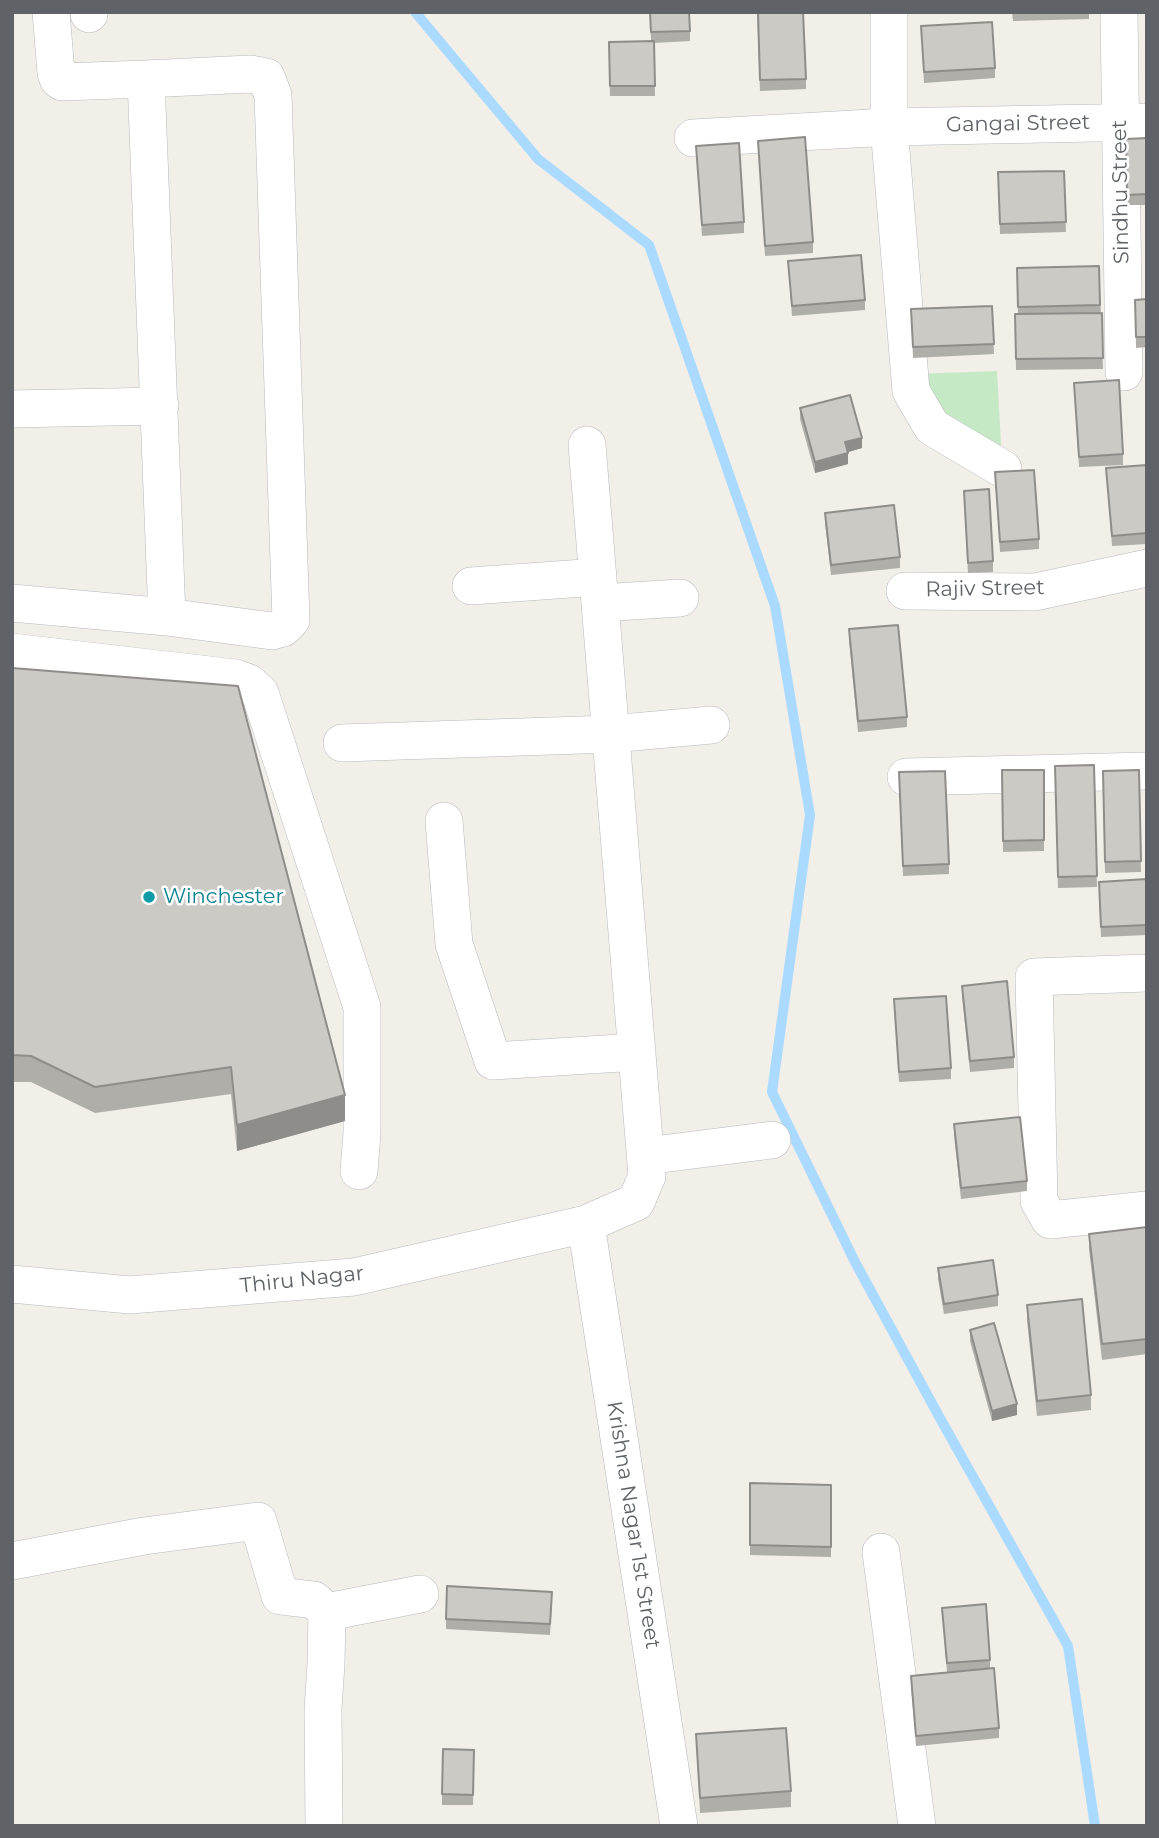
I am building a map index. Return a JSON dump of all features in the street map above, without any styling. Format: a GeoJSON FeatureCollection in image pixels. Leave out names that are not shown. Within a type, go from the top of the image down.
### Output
{"type":"FeatureCollection","features":[{"type":"Feature","properties":{"kind":"street"},"geometry":{"type":"LineString","coordinates":[[12,603],[167,617],[272,631],[284,628],[291,620],[273,95],[266,77],[250,74],[62,82],[56,73],[51,12]]}},
{"type":"Feature","properties":{"kind":"street"},"geometry":{"type":"LineString","coordinates":[[889,12],[889,127],[911,391],[932,427],[1003,468]]}},
{"type":"Feature","properties":{"kind":"street","name":"Sindhu Street"},"geometry":{"type":"LineString","coordinates":[[1119,12],[1133,122],[1124,372]]}},
{"type":"Feature","properties":{"kind":"street"},"geometry":{"type":"LineString","coordinates":[[146,79],[167,617]]}},
{"type":"Feature","properties":{"kind":"street","name":"Gangai Street"},"geometry":{"type":"LineString","coordinates":[[693,138],[889,127],[1133,122]]}},
{"type":"Feature","properties":{"kind":"street"},"geometry":{"type":"LineString","coordinates":[[12,409],[160,405]]}},
{"type":"Feature","properties":{"kind":"street"},"geometry":{"type":"LineString","coordinates":[[587,445],[646,1156],[772,1140]]}},
{"type":"Feature","properties":{"kind":"street","name":"Rajiv Street"},"geometry":{"type":"LineString","coordinates":[[905,591],[1035,592],[1147,568]]}},
{"type":"Feature","properties":{"kind":"street"},"geometry":{"type":"LineString","coordinates":[[471,586],[599,590],[680,598]]}},
{"type":"Feature","properties":{"kind":"street"},"geometry":{"type":"LineString","coordinates":[[12,652],[235,678],[249,683],[260,693],[362,1007],[362,1133],[359,1171]]}},
{"type":"Feature","properties":{"kind":"street"},"geometry":{"type":"LineString","coordinates":[[342,743],[611,734],[711,725]]}},
{"type":"Feature","properties":{"kind":"street"},"geometry":{"type":"LineString","coordinates":[[906,777],[1147,771]]}},
{"type":"Feature","properties":{"kind":"street"},"geometry":{"type":"LineString","coordinates":[[444,821],[454,943],[493,1061],[637,1052]]}},
{"type":"Feature","properties":{"kind":"street"},"geometry":{"type":"LineString","coordinates":[[1147,973],[1034,977],[1039,1200],[1050,1220],[1147,1210]]}},
{"type":"Feature","properties":{"kind":"street","name":"Thiru Nagar"},"geometry":{"type":"LineString","coordinates":[[12,1284],[130,1295],[354,1277],[586,1224],[636,1202],[647,1176],[646,1156]]}},
{"type":"Feature","properties":{"kind":"street","name":"Krishna Nagar 1st Street"},"geometry":{"type":"LineString","coordinates":[[586,1224],[680,1826]]}},
{"type":"Feature","properties":{"kind":"street"},"geometry":{"type":"LineString","coordinates":[[12,1561],[144,1536],[258,1521],[280,1596],[314,1600],[327,1612],[323,1709],[324,1826]]}},
{"type":"Feature","properties":{"kind":"street"},"geometry":{"type":"LineString","coordinates":[[881,1552],[917,1826]]}},
{"type":"Feature","properties":{"kind":"street"},"geometry":{"type":"LineString","coordinates":[[327,1612],[420,1594]]}},
{"type":"Feature","properties":{"kind":"green space"},"geometry":{"type":"Polygon","coordinates":[[[997,371],[1002,463],[936,422],[914,374],[997,371]]]}},
{"type":"Feature","properties":{"kind":"building"},"geometry":{"type":"Polygon","coordinates":[[[650,12],[689,12],[690,31],[651,32],[650,12]]]}},
{"type":"Feature","properties":{"kind":"building"},"geometry":{"type":"Polygon","coordinates":[[[758,12],[803,12],[806,79],[760,80],[758,12]]]}},
{"type":"Feature","properties":{"kind":"building"},"geometry":{"type":"Polygon","coordinates":[[[992,22],[995,68],[924,72],[921,26],[992,22]]]}},
{"type":"Feature","properties":{"kind":"building"},"geometry":{"type":"Polygon","coordinates":[[[654,41],[655,86],[610,86],[609,42],[654,41]]]}},
{"type":"Feature","properties":{"kind":"building"},"geometry":{"type":"Polygon","coordinates":[[[805,137],[813,242],[765,246],[758,141],[805,137]]]}},
{"type":"Feature","properties":{"kind":"building"},"geometry":{"type":"Polygon","coordinates":[[[1147,138],[1147,194],[1127,195],[1126,139],[1147,138]]]}},
{"type":"Feature","properties":{"kind":"building"},"geometry":{"type":"Polygon","coordinates":[[[739,143],[744,222],[702,225],[696,146],[739,143]]]}},
{"type":"Feature","properties":{"kind":"building"},"geometry":{"type":"Polygon","coordinates":[[[1064,171],[1066,222],[1000,224],[998,172],[1064,171]]]}},
{"type":"Feature","properties":{"kind":"building"},"geometry":{"type":"Polygon","coordinates":[[[861,255],[865,300],[792,306],[788,261],[861,255]]]}},
{"type":"Feature","properties":{"kind":"building"},"geometry":{"type":"Polygon","coordinates":[[[1099,266],[1100,305],[1018,307],[1017,268],[1099,266]]]}},
{"type":"Feature","properties":{"kind":"building"},"geometry":{"type":"Polygon","coordinates":[[[1147,299],[1147,337],[1136,337],[1135,300],[1147,299]]]}},
{"type":"Feature","properties":{"kind":"building"},"geometry":{"type":"Polygon","coordinates":[[[992,306],[994,344],[913,347],[911,309],[992,306]]]}},
{"type":"Feature","properties":{"kind":"building"},"geometry":{"type":"Polygon","coordinates":[[[1102,313],[1103,358],[1016,359],[1015,314],[1102,313]]]}},
{"type":"Feature","properties":{"kind":"building"},"geometry":{"type":"Polygon","coordinates":[[[1119,380],[1123,454],[1079,457],[1074,383],[1119,380]]]}},
{"type":"Feature","properties":{"kind":"building"},"geometry":{"type":"Polygon","coordinates":[[[850,395],[862,438],[845,442],[848,453],[815,462],[800,408],[850,395]]]}},
{"type":"Feature","properties":{"kind":"building"},"geometry":{"type":"Polygon","coordinates":[[[1147,465],[1147,533],[1112,536],[1106,468],[1147,465]]]}},
{"type":"Feature","properties":{"kind":"building"},"geometry":{"type":"Polygon","coordinates":[[[1034,470],[1039,539],[1000,542],[995,472],[1034,470]]]}},
{"type":"Feature","properties":{"kind":"building"},"geometry":{"type":"Polygon","coordinates":[[[989,489],[993,561],[968,563],[964,491],[989,489]]]}},
{"type":"Feature","properties":{"kind":"building"},"geometry":{"type":"Polygon","coordinates":[[[894,505],[900,557],[831,565],[825,513],[894,505]]]}},
{"type":"Feature","properties":{"kind":"building"},"geometry":{"type":"Polygon","coordinates":[[[898,625],[907,717],[858,721],[849,629],[898,625]]]}},
{"type":"Feature","properties":{"kind":"building","name":"Winchester"},"geometry":{"type":"Polygon","coordinates":[[[12,668],[238,686],[345,1095],[237,1125],[231,1067],[95,1087],[31,1056],[12,1055],[12,668]]]}},
{"type":"Feature","properties":{"kind":"building"},"geometry":{"type":"Polygon","coordinates":[[[1094,765],[1097,876],[1058,877],[1055,766],[1094,765]]]}},
{"type":"Feature","properties":{"kind":"building"},"geometry":{"type":"Polygon","coordinates":[[[1002,770],[1044,770],[1044,840],[1003,841],[1002,770]]]}},
{"type":"Feature","properties":{"kind":"building"},"geometry":{"type":"Polygon","coordinates":[[[1139,770],[1141,861],[1105,862],[1103,771],[1139,770]]]}},
{"type":"Feature","properties":{"kind":"building"},"geometry":{"type":"Polygon","coordinates":[[[945,771],[949,864],[903,866],[899,772],[945,771]]]}},
{"type":"Feature","properties":{"kind":"building"},"geometry":{"type":"Polygon","coordinates":[[[1147,879],[1147,925],[1101,927],[1099,882],[1147,879]]]}},
{"type":"Feature","properties":{"kind":"building"},"geometry":{"type":"Polygon","coordinates":[[[1007,981],[1014,1057],[970,1061],[962,986],[1007,981]]]}},
{"type":"Feature","properties":{"kind":"building"},"geometry":{"type":"Polygon","coordinates":[[[946,996],[951,1068],[899,1072],[894,999],[946,996]]]}},
{"type":"Feature","properties":{"kind":"building"},"geometry":{"type":"Polygon","coordinates":[[[1020,1117],[1027,1181],[961,1188],[954,1124],[1020,1117]]]}},
{"type":"Feature","properties":{"kind":"building"},"geometry":{"type":"Polygon","coordinates":[[[1147,1227],[1147,1339],[1102,1344],[1089,1234],[1147,1227]]]}},
{"type":"Feature","properties":{"kind":"building"},"geometry":{"type":"Polygon","coordinates":[[[993,1260],[998,1295],[944,1304],[938,1268],[993,1260]]]}},
{"type":"Feature","properties":{"kind":"building"},"geometry":{"type":"Polygon","coordinates":[[[1082,1299],[1091,1395],[1037,1401],[1027,1305],[1082,1299]]]}},
{"type":"Feature","properties":{"kind":"building"},"geometry":{"type":"Polygon","coordinates":[[[994,1323],[1017,1404],[992,1411],[970,1330],[994,1323]]]}},
{"type":"Feature","properties":{"kind":"building"},"geometry":{"type":"Polygon","coordinates":[[[750,1483],[831,1485],[831,1547],[750,1545],[750,1483]]]}},
{"type":"Feature","properties":{"kind":"building"},"geometry":{"type":"Polygon","coordinates":[[[447,1586],[552,1592],[550,1624],[446,1619],[447,1586]]]}},
{"type":"Feature","properties":{"kind":"building"},"geometry":{"type":"Polygon","coordinates":[[[986,1604],[990,1660],[947,1663],[942,1608],[986,1604]]]}},
{"type":"Feature","properties":{"kind":"building"},"geometry":{"type":"Polygon","coordinates":[[[994,1668],[999,1728],[916,1736],[911,1676],[994,1668]]]}},
{"type":"Feature","properties":{"kind":"building"},"geometry":{"type":"Polygon","coordinates":[[[786,1728],[791,1791],[700,1798],[696,1734],[786,1728]]]}},
{"type":"Feature","properties":{"kind":"building"},"geometry":{"type":"Polygon","coordinates":[[[443,1749],[474,1750],[473,1795],[442,1794],[443,1749]]]}},
{"type":"Feature","properties":{"kind":"waterway"},"geometry":{"type":"LineString","coordinates":[[415,12],[538,159],[649,245],[775,606],[810,815],[772,1092],[855,1262],[1068,1646],[1095,1826]]}},
{"type":"Feature","properties":{"kind":"place","name":"Winchester"},"geometry":{"type":"Point","coordinates":[149,897]}}]}
